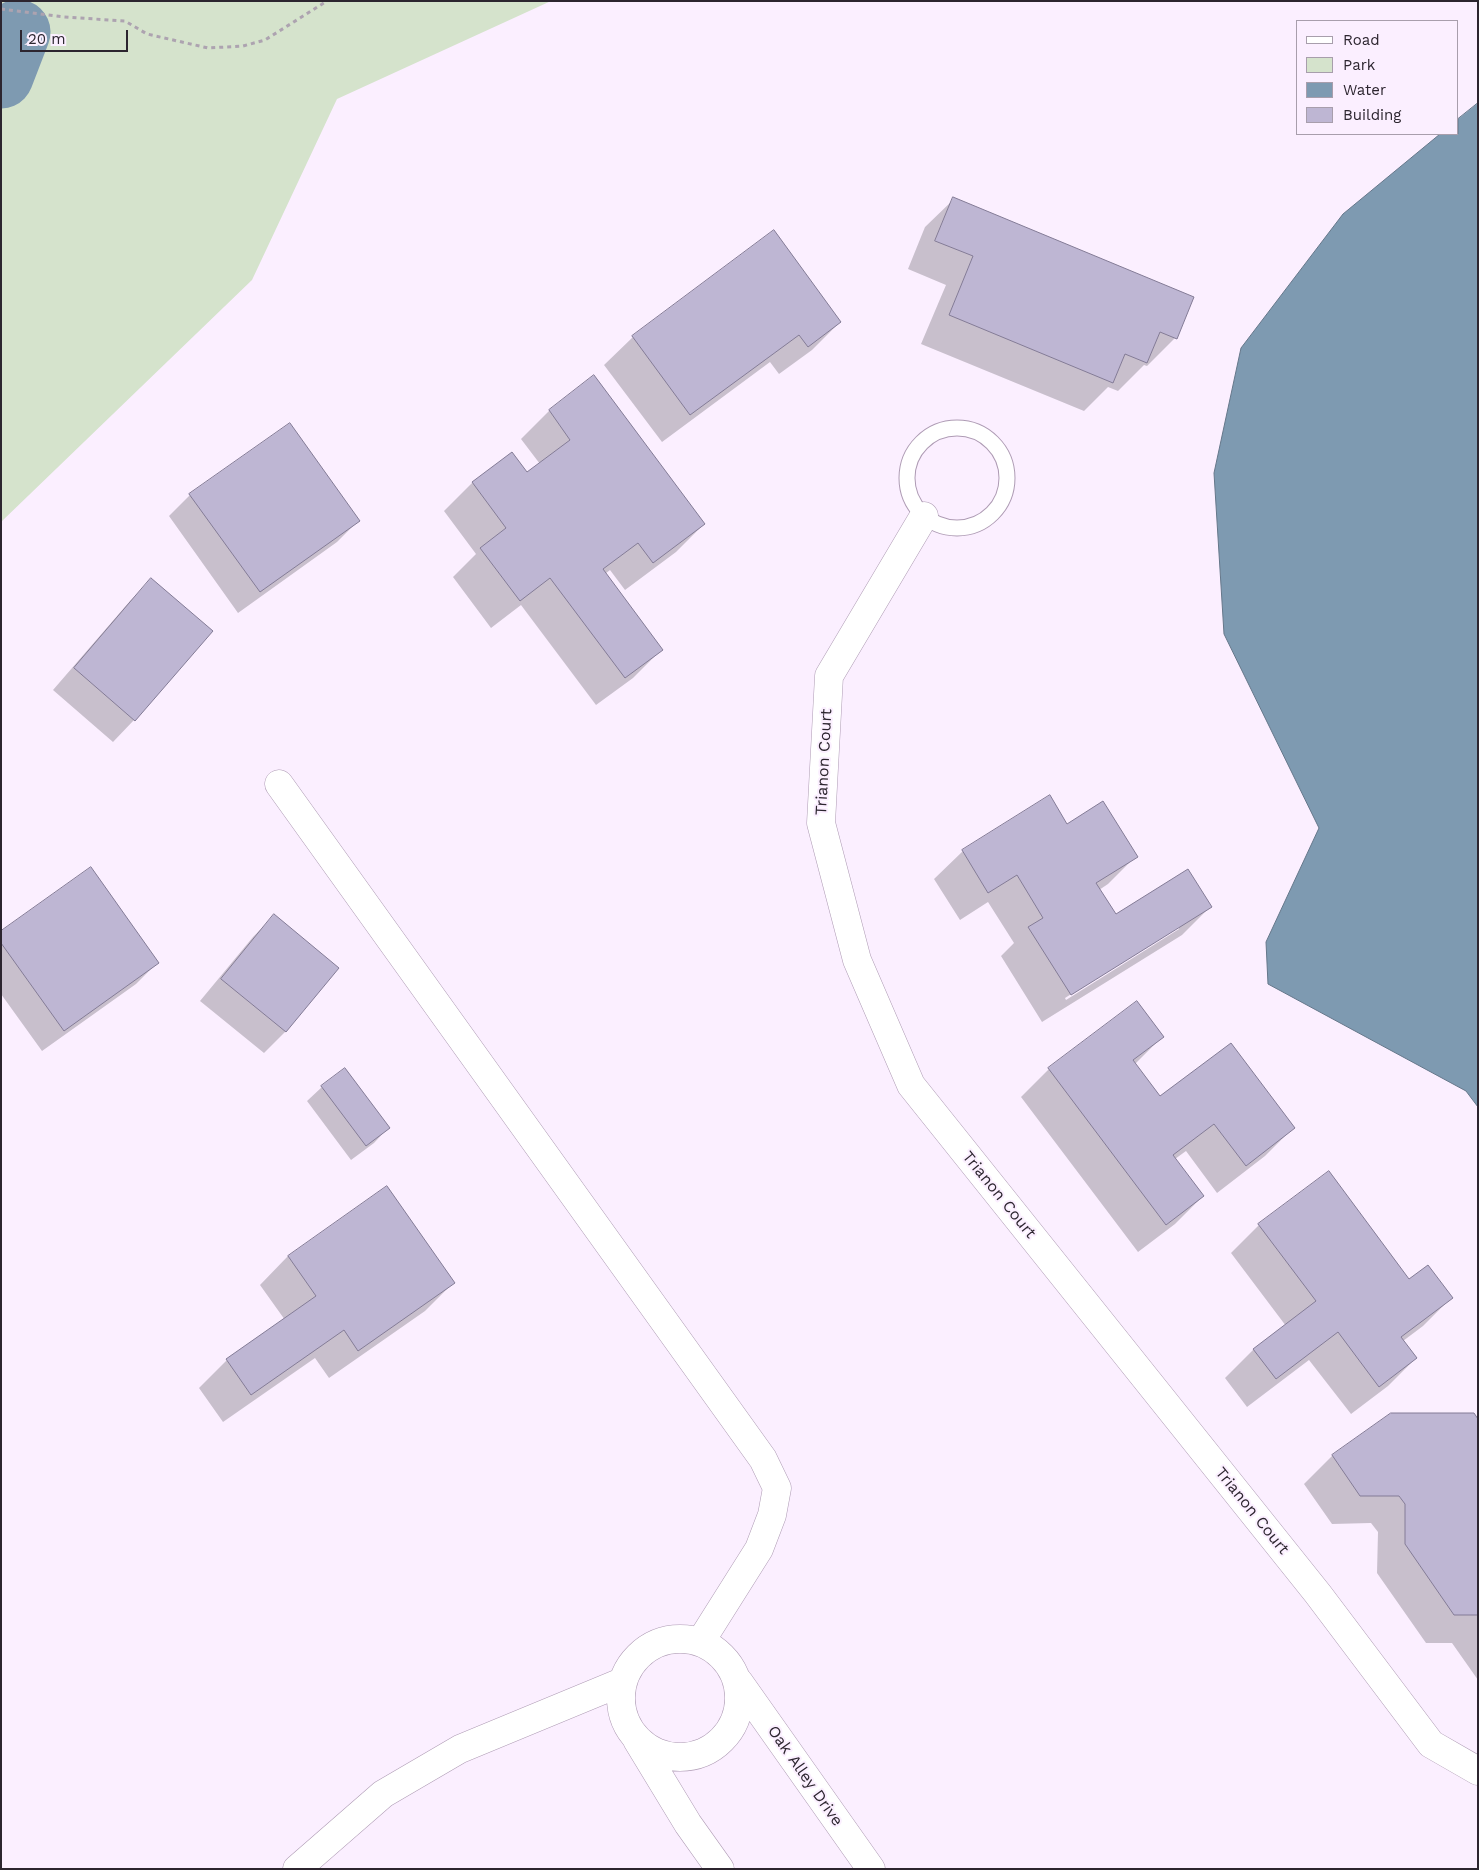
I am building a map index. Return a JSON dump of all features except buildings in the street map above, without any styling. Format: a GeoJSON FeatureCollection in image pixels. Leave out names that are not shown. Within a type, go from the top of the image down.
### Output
{"type":"FeatureCollection","features":[{"type":"Feature","properties":{"kind":"street","name":"Trianon Court"},"geometry":{"type":"LineString","coordinates":[[924,516],[829,676],[821,823],[857,960],[911,1085],[1318,1594],[1431,1744],[1478,1771]]}},
{"type":"Feature","properties":{"kind":"street"},"geometry":{"type":"LineString","coordinates":[[279,784],[763,1459],[777,1488],[772,1515],[759,1549],[701,1641]]}},
{"type":"Feature","properties":{"kind":"street"},"geometry":{"type":"LineString","coordinates":[[636,1738],[652,1750],[671,1757],[691,1757],[710,1749],[725,1737],[736,1720],[740,1702],[739,1682],[731,1665],[718,1650],[701,1641],[682,1638],[662,1640],[645,1650],[631,1664],[622,1682],[621,1702],[625,1721],[688,1824],[720,1869]]}},
{"type":"Feature","properties":{"kind":"street"},"geometry":{"type":"LineString","coordinates":[[297,1869],[383,1794],[460,1749],[622,1682]]}},
{"type":"Feature","properties":{"kind":"street","name":"Oak Alley Drive"},"geometry":{"type":"LineString","coordinates":[[739,1682],[871,1869]]}},
{"type":"Feature","properties":{"kind":"lane"},"geometry":{"type":"LineString","coordinates":[[963,428],[980,433],[994,443],[1003,458],[1007,475],[1006,492],[998,507],[988,517],[973,525],[956,528],[939,524],[924,516],[916,506],[909,490],[908,473],[912,456],[923,442],[946,429],[963,428]]}},
{"type":"Feature","properties":{"kind":"path"},"geometry":{"type":"LineString","coordinates":[[1,9],[64,17],[125,21],[147,34],[208,48],[243,46],[265,40],[327,1]]}},
{"type":"Feature","properties":{"kind":"green space"},"geometry":{"type":"Polygon","coordinates":[[[1,1],[551,1],[337,99],[252,280],[1,522],[1,1]]]}},
{"type":"Feature","properties":{"kind":"water"},"geometry":{"type":"Polygon","coordinates":[[[1478,103],[1478,1107],[1466,1091],[1268,984],[1266,942],[1319,828],[1224,634],[1214,473],[1241,348],[1343,214],[1439,135],[1459,135],[1459,118],[1478,103]]]}},
{"type":"Feature","properties":{"kind":"waterway"},"geometry":{"type":"LineString","coordinates":[[1,76],[18,32]]}}]}
